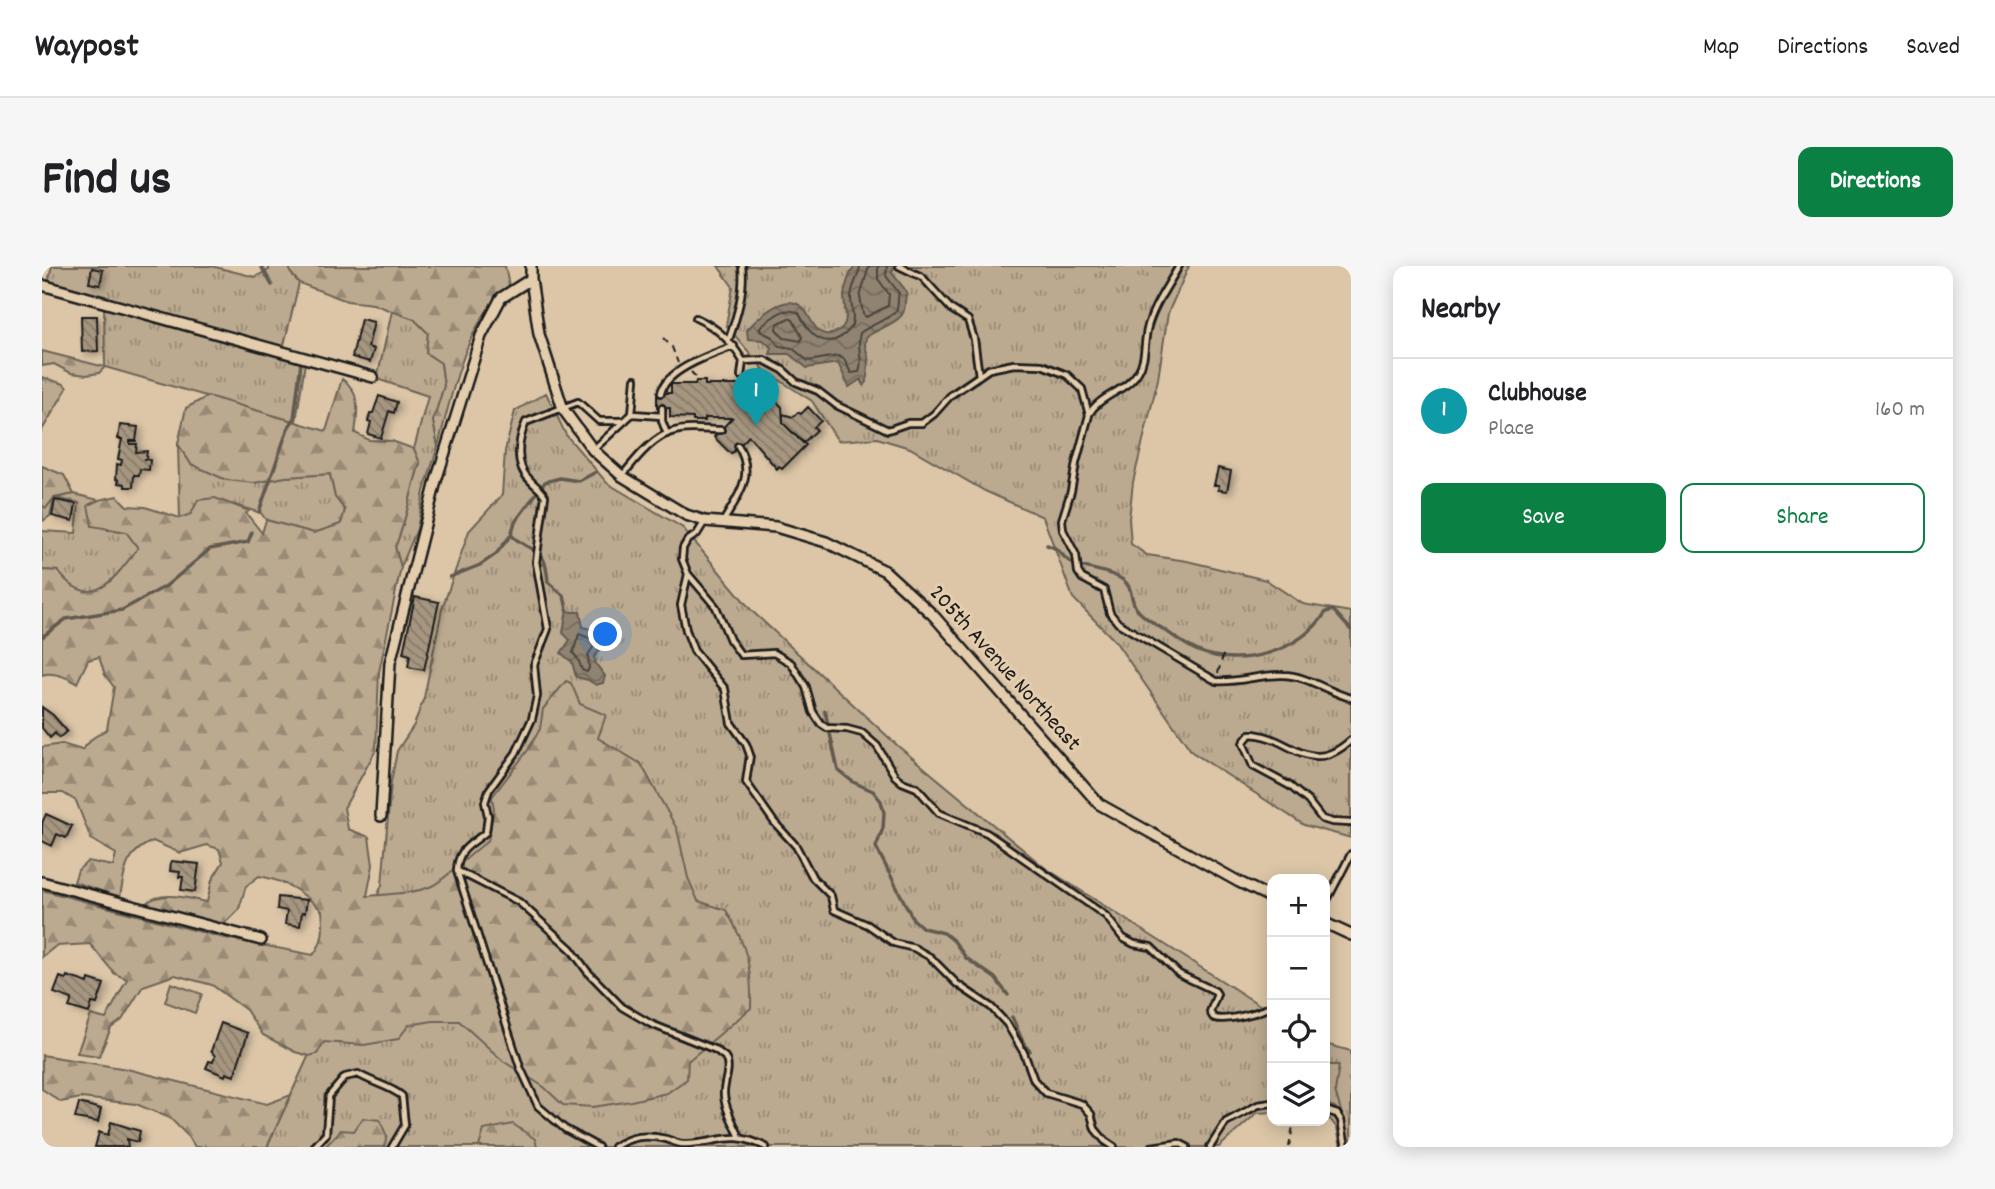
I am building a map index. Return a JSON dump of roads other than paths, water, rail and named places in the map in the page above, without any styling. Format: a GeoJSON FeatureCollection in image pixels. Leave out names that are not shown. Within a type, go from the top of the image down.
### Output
{"type":"FeatureCollection","features":[{"type":"Feature","properties":{"kind":"street","name":"205th Avenue Northeast"},"geometry":{"type":"LineString","coordinates":[[531,266],[538,334],[563,409],[593,450],[622,476],[686,515],[705,521],[776,527],[826,542],[885,571],[933,615],[1099,804],[1267,896]]}},
{"type":"Feature","properties":{"kind":"street"},"geometry":{"type":"LineString","coordinates":[[381,816],[390,663],[436,481],[481,336],[501,298],[531,279]]}},
{"type":"Feature","properties":{"kind":"street"},"geometry":{"type":"LineString","coordinates":[[42,285],[373,377]]}},
{"type":"Feature","properties":{"kind":"street"},"geometry":{"type":"LineString","coordinates":[[42,882],[261,940]]}},
{"type":"Feature","properties":{"kind":"street"},"geometry":{"type":"LineString","coordinates":[[1330,925],[1351,934]]}},
{"type":"Feature","properties":{"kind":"lane"},"geometry":{"type":"LineString","coordinates":[[729,339],[738,314],[742,266]]}},
{"type":"Feature","properties":{"kind":"lane"},"geometry":{"type":"LineString","coordinates":[[900,266],[922,277],[951,309],[968,320],[974,339],[979,376]]}},
{"type":"Feature","properties":{"kind":"lane"},"geometry":{"type":"LineString","coordinates":[[1179,266],[1157,304],[1147,328],[1139,371],[1127,386],[1096,402],[1089,415],[1062,520],[1063,530],[1077,561],[1078,572],[1082,578],[1104,590],[1110,613],[1118,624],[1216,681],[1281,674],[1295,676],[1351,698]]}},
{"type":"Feature","properties":{"kind":"lane"},"geometry":{"type":"LineString","coordinates":[[696,318],[715,326],[729,339],[743,361],[741,376]]}},
{"type":"Feature","properties":{"kind":"lane"},"geometry":{"type":"LineString","coordinates":[[661,393],[667,380],[734,346]]}},
{"type":"Feature","properties":{"kind":"lane"},"geometry":{"type":"LineString","coordinates":[[743,361],[764,360],[783,370],[796,382],[818,391],[836,405],[888,430],[922,423],[951,395],[989,369],[1014,364],[1042,365],[1067,374],[1082,389],[1089,415]]}},
{"type":"Feature","properties":{"kind":"lane"},"geometry":{"type":"LineString","coordinates":[[593,450],[632,414],[635,379]]}},
{"type":"Feature","properties":{"kind":"lane"},"geometry":{"type":"LineString","coordinates":[[598,1147],[565,1129],[538,1106],[520,1067],[457,871],[462,850],[486,832],[488,816],[485,802],[489,790],[516,753],[532,719],[537,696],[534,664],[548,629],[539,581],[538,552],[545,496],[542,490],[527,478],[519,462],[522,432],[526,422],[578,402],[599,421],[625,421]]}},
{"type":"Feature","properties":{"kind":"lane"},"geometry":{"type":"LineString","coordinates":[[662,408],[667,434]]}},
{"type":"Feature","properties":{"kind":"lane"},"geometry":{"type":"LineString","coordinates":[[632,414],[662,416]]}},
{"type":"Feature","properties":{"kind":"lane"},"geometry":{"type":"LineString","coordinates":[[622,476],[637,458],[667,434],[690,429],[722,430]]}},
{"type":"Feature","properties":{"kind":"lane"},"geometry":{"type":"LineString","coordinates":[[723,522],[747,473],[747,463],[738,446]]}},
{"type":"Feature","properties":{"kind":"lane"},"geometry":{"type":"LineString","coordinates":[[705,521],[697,534],[687,541],[682,559],[688,574],[716,607],[730,640],[741,655],[774,653],[791,663],[806,687],[813,712],[830,729],[847,729],[862,733],[877,746],[895,776],[917,788],[939,813],[987,833],[1106,916],[1123,938],[1134,944],[1151,947],[1179,974],[1215,991],[1217,994],[1210,1012],[1213,1017],[1222,1020],[1261,1012],[1267,1008]]}},
{"type":"Feature","properties":{"kind":"lane"},"geometry":{"type":"LineString","coordinates":[[688,574],[681,605],[686,630],[694,651],[724,689],[732,723],[746,744],[750,755],[746,782],[774,822],[796,846],[813,878],[831,896],[834,910],[868,925],[894,943],[914,948],[930,957],[957,985],[991,1007],[1007,1024],[1024,1053],[1034,1080],[1046,1093],[1082,1104],[1091,1114],[1095,1129],[1105,1142],[1114,1147]]}},
{"type":"Feature","properties":{"kind":"lane"},"geometry":{"type":"LineString","coordinates":[[1351,740],[1336,753],[1314,756],[1293,750],[1262,734],[1250,734],[1242,743],[1253,766],[1290,786],[1322,818],[1332,822],[1351,823]]}},
{"type":"Feature","properties":{"kind":"lane"},"geometry":{"type":"LineString","coordinates":[[1330,894],[1351,854]]}},
{"type":"Feature","properties":{"kind":"lane"},"geometry":{"type":"LineString","coordinates":[[457,871],[519,902],[571,949],[587,971],[622,1007],[651,1024],[716,1050],[725,1057],[728,1068],[724,1084],[725,1102],[740,1137]]}},
{"type":"Feature","properties":{"kind":"lane"},"geometry":{"type":"LineString","coordinates":[[314,1147],[326,1134],[329,1096],[345,1077],[358,1074],[376,1085],[393,1089],[401,1096],[405,1125],[392,1147]]}},
{"type":"Feature","properties":{"kind":"lane"},"geometry":{"type":"LineString","coordinates":[[1210,1147],[1226,1122],[1258,1105],[1267,1104]]}},
{"type":"Feature","properties":{"kind":"lane"},"geometry":{"type":"LineString","coordinates":[[1330,1112],[1337,1114],[1341,1120],[1346,1147]]}},
{"type":"Feature","properties":{"kind":"lane"},"geometry":{"type":"LineString","coordinates":[[614,1147],[636,1136],[650,1136],[688,1144],[740,1137],[766,1147]]}},
{"type":"Feature","properties":{"kind":"lane"},"geometry":{"type":"LineString","coordinates":[[1152,1147],[1178,1143],[1187,1147]]}},
{"type":"Feature","properties":{"kind":"water"},"geometry":{"type":"Polygon","coordinates":[[[855,266],[894,266],[892,273],[907,292],[904,310],[899,318],[866,337],[867,382],[864,386],[861,379],[849,387],[838,363],[807,368],[789,354],[770,354],[772,348],[763,340],[748,339],[747,330],[758,319],[772,308],[788,302],[802,307],[815,327],[824,334],[838,331],[846,320],[844,296],[855,266]]]}},
{"type":"Feature","properties":{"kind":"water"},"geometry":{"type":"Polygon","coordinates":[[[567,609],[580,612],[583,627],[602,632],[607,637],[605,644],[594,657],[605,676],[603,683],[596,685],[576,677],[572,662],[561,653],[570,640],[563,633],[567,609]]]}},
{"type":"Feature","properties":{"kind":"waterway"},"geometry":{"type":"LineString","coordinates":[[261,266],[272,285]]}},
{"type":"Feature","properties":{"kind":"waterway"},"geometry":{"type":"LineString","coordinates":[[259,512],[288,428],[294,419],[301,362]]}},
{"type":"Feature","properties":{"kind":"waterway"},"geometry":{"type":"LineString","coordinates":[[450,577],[480,565],[496,554],[511,535],[515,522],[545,482],[560,478],[579,481],[596,472]]}},
{"type":"Feature","properties":{"kind":"waterway"},"geometry":{"type":"LineString","coordinates":[[42,637],[66,619],[122,610],[166,586],[210,549],[248,542],[252,532]]}},
{"type":"Feature","properties":{"kind":"waterway"},"geometry":{"type":"LineString","coordinates":[[511,535],[541,556],[547,570],[548,582],[564,596],[567,609]]}},
{"type":"Feature","properties":{"kind":"waterway"},"geometry":{"type":"LineString","coordinates":[[1047,545],[1057,549],[1072,563],[1123,580],[1142,615],[1189,647],[1215,656],[1233,658],[1269,653],[1302,637],[1326,612],[1333,610],[1351,630]]}},
{"type":"Feature","properties":{"kind":"waterway"},"geometry":{"type":"LineString","coordinates":[[825,711],[838,770],[853,782],[873,791],[881,801],[884,813],[883,828],[876,847],[913,919],[923,928],[944,933],[954,941],[966,958],[995,978],[1008,995]]}},
{"type":"Feature","properties":{"kind":"waterway"},"geometry":{"type":"LineString","coordinates":[[1012,1017],[1030,1051]]}},
{"type":"Feature","properties":{"kind":"place","name":"Clubhouse"},"geometry":{"type":"Point","coordinates":[756,426]}}]}
